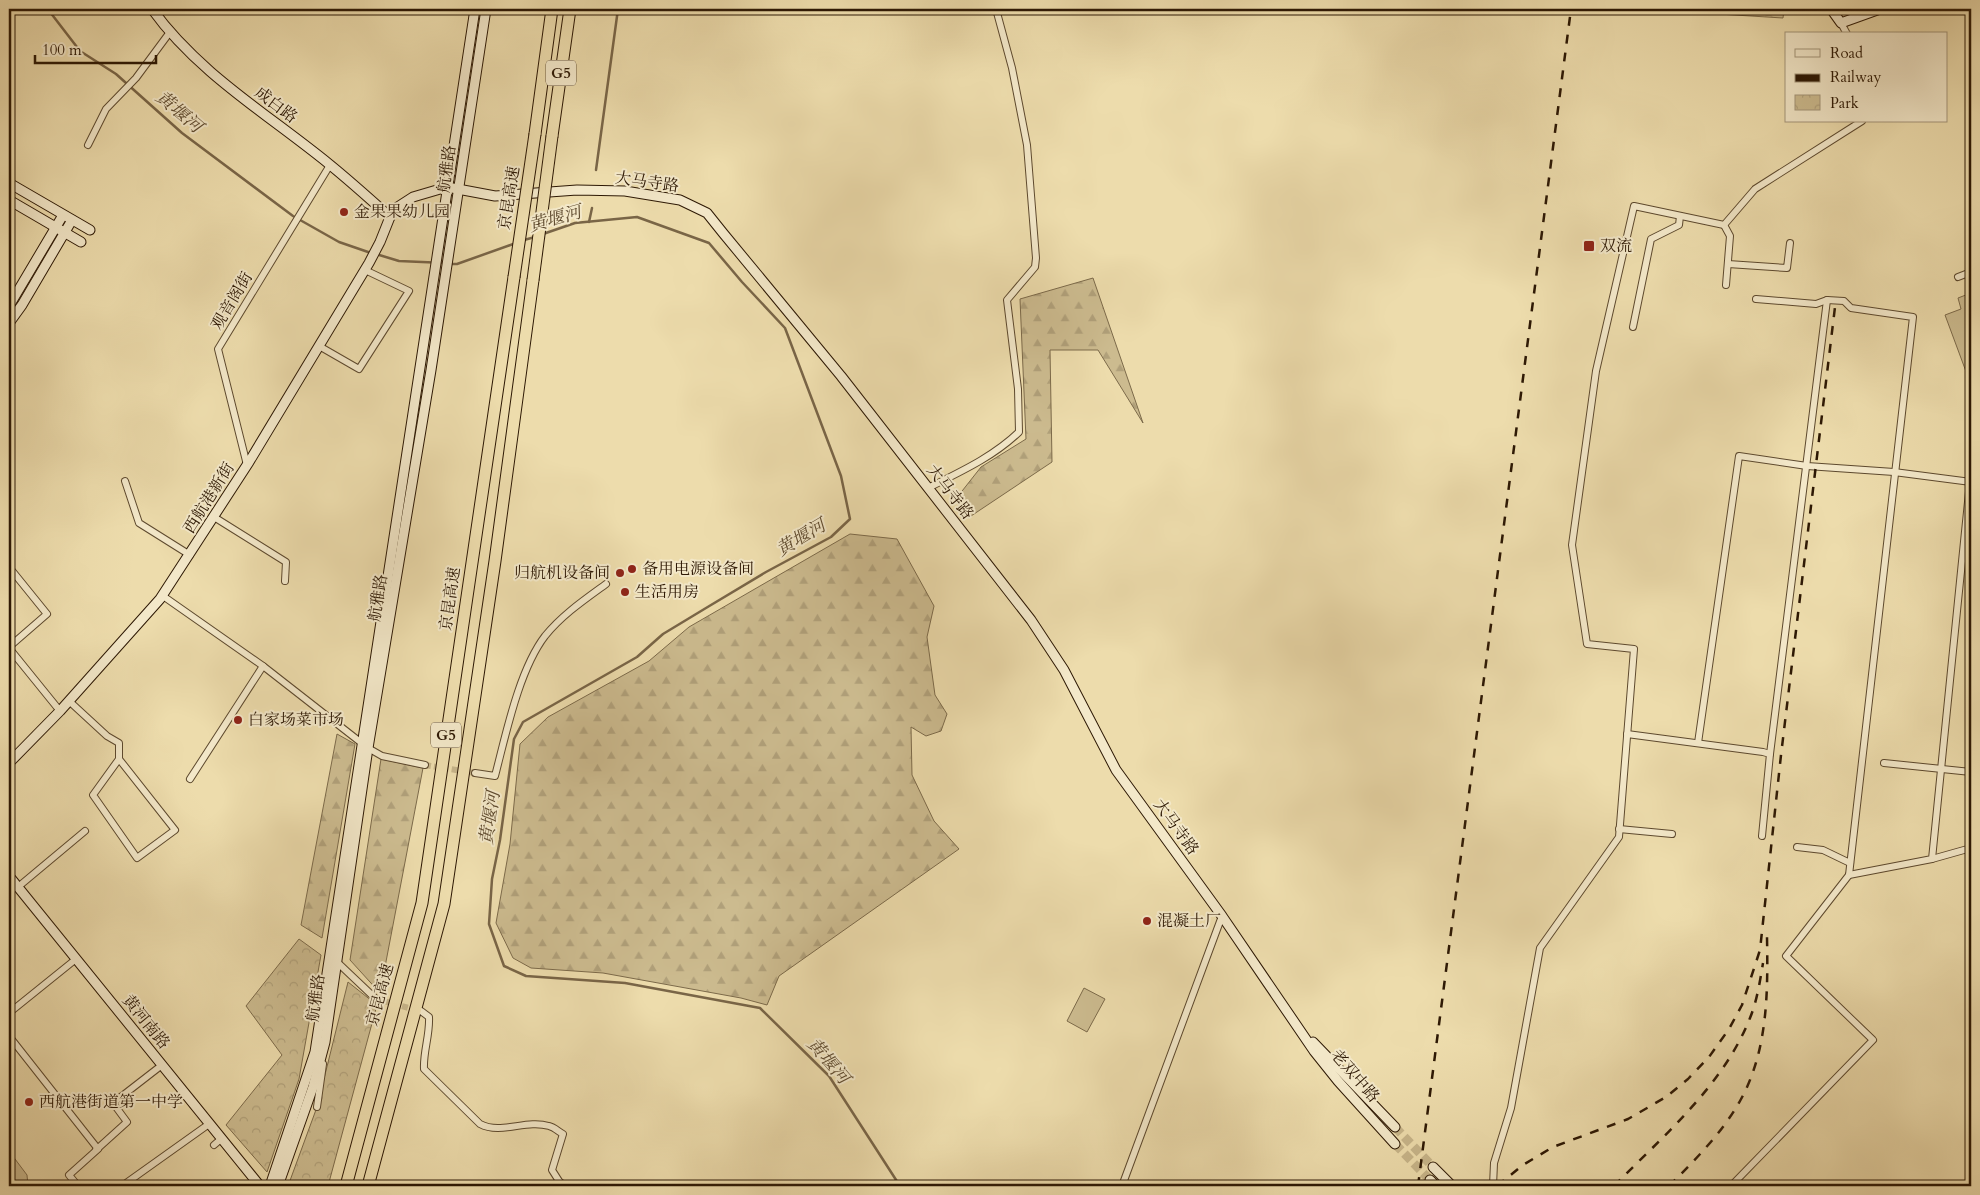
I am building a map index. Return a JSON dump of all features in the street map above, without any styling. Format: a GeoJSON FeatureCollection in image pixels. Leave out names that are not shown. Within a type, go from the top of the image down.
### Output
{"type":"FeatureCollection","features":[{"type":"Feature","properties":{"kind":"highway","name":"京昆高速"},"geometry":{"type":"LineString","coordinates":[[346,1186],[422,903],[552,9]]}},
{"type":"Feature","properties":{"kind":"highway","name":"京昆高速"},"geometry":{"type":"LineString","coordinates":[[368,1186],[444,904],[494,571],[570,9]]}},
{"type":"Feature","properties":{"kind":"street","name":"成白路"},"geometry":{"type":"LineString","coordinates":[[152,9],[170,32],[230,88],[330,165],[390,217]]}},
{"type":"Feature","properties":{"kind":"street","name":"航雅路"},"geometry":{"type":"LineString","coordinates":[[278,1186],[313,1087],[325,1042],[365,745],[447,186],[475,9]]}},
{"type":"Feature","properties":{"kind":"street","name":"航雅路"},"geometry":{"type":"LineString","coordinates":[[270,1186],[315,1052],[365,745],[449,258],[486,9]]}},
{"type":"Feature","properties":{"kind":"street"},"geometry":{"type":"LineString","coordinates":[[928,488],[1005,446],[1019,432],[1018,389],[1007,300],[1035,267],[1036,258],[1027,146],[1012,68],[996,9]]}},
{"type":"Feature","properties":{"kind":"street"},"geometry":{"type":"LineString","coordinates":[[1831,9],[1846,32]]}},
{"type":"Feature","properties":{"kind":"street"},"geometry":{"type":"LineString","coordinates":[[1840,24],[1880,9]]}},
{"type":"Feature","properties":{"kind":"street"},"geometry":{"type":"LineString","coordinates":[[88,146],[106,109],[123,94],[170,32]]}},
{"type":"Feature","properties":{"kind":"street"},"geometry":{"type":"LineString","coordinates":[[1724,225],[1756,189],[1860,122]]}},
{"type":"Feature","properties":{"kind":"street","name":"观音阁街"},"geometry":{"type":"LineString","coordinates":[[247,465],[218,349],[330,165]]}},
{"type":"Feature","properties":{"kind":"street"},"geometry":{"type":"LineString","coordinates":[[9,184],[90,230]]}},
{"type":"Feature","properties":{"kind":"street"},"geometry":{"type":"LineString","coordinates":[[390,217],[396,208],[413,198],[447,186]]}},
{"type":"Feature","properties":{"kind":"street","name":"大马寺路"},"geometry":{"type":"LineString","coordinates":[[447,186],[495,196],[577,190],[625,191],[680,200],[707,213],[841,376],[1031,620],[1064,670],[1116,770],[1222,916]]}},
{"type":"Feature","properties":{"kind":"street"},"geometry":{"type":"LineString","coordinates":[[9,200],[81,242]]}},
{"type":"Feature","properties":{"kind":"street"},"geometry":{"type":"LineString","coordinates":[[1493,1186],[1494,1163],[1511,1108],[1540,948],[1619,837],[1634,649],[1587,644],[1572,545],[1596,370],[1634,206],[1724,225],[1730,236],[1726,285]]}},
{"type":"Feature","properties":{"kind":"street"},"geometry":{"type":"LineString","coordinates":[[9,306],[63,215]]}},
{"type":"Feature","properties":{"kind":"street"},"geometry":{"type":"LineString","coordinates":[[1633,327],[1651,239],[1679,225],[1680,216]]}},
{"type":"Feature","properties":{"kind":"street","name":"西航港新街"},"geometry":{"type":"LineString","coordinates":[[9,763],[60,711],[163,596],[247,465],[367,266],[380,242],[390,217]]}},
{"type":"Feature","properties":{"kind":"street"},"geometry":{"type":"LineString","coordinates":[[9,323],[22,305],[72,220]]}},
{"type":"Feature","properties":{"kind":"street"},"geometry":{"type":"LineString","coordinates":[[1728,264],[1787,268],[1790,243]]}},
{"type":"Feature","properties":{"kind":"street"},"geometry":{"type":"LineString","coordinates":[[319,346],[359,369],[409,291],[367,266]]}},
{"type":"Feature","properties":{"kind":"street"},"geometry":{"type":"LineString","coordinates":[[1958,277],[1971,272]]}},
{"type":"Feature","properties":{"kind":"street"},"geometry":{"type":"LineString","coordinates":[[1731,1186],[1873,1040],[1786,956],[1849,875],[1913,317],[1852,308],[1844,302],[1827,300],[1816,304],[1756,299]]}},
{"type":"Feature","properties":{"kind":"street"},"geometry":{"type":"LineString","coordinates":[[1762,836],[1770,754],[1827,300]]}},
{"type":"Feature","properties":{"kind":"street"},"geometry":{"type":"LineString","coordinates":[[1698,743],[1739,456],[1806,466],[1894,472],[1970,482],[1932,859]]}},
{"type":"Feature","properties":{"kind":"street"},"geometry":{"type":"LineString","coordinates":[[125,481],[139,523],[190,555]]}},
{"type":"Feature","properties":{"kind":"street"},"geometry":{"type":"LineString","coordinates":[[214,517],[286,562],[285,581]]}},
{"type":"Feature","properties":{"kind":"street"},"geometry":{"type":"LineString","coordinates":[[9,567],[47,614],[9,648],[60,711]]}},
{"type":"Feature","properties":{"kind":"street"},"geometry":{"type":"LineString","coordinates":[[475,773],[495,776],[527,665],[545,636],[568,612],[606,584]]}},
{"type":"Feature","properties":{"kind":"street"},"geometry":{"type":"LineString","coordinates":[[163,596],[263,666],[382,756],[425,765]]}},
{"type":"Feature","properties":{"kind":"street"},"geometry":{"type":"LineString","coordinates":[[190,779],[263,666]]}},
{"type":"Feature","properties":{"kind":"street"},"geometry":{"type":"LineString","coordinates":[[69,701],[107,736],[119,743],[119,759],[93,795],[137,858],[175,830],[119,759]]}},
{"type":"Feature","properties":{"kind":"street"},"geometry":{"type":"LineString","coordinates":[[1627,734],[1770,754]]}},
{"type":"Feature","properties":{"kind":"street"},"geometry":{"type":"LineString","coordinates":[[1884,763],[1971,772]]}},
{"type":"Feature","properties":{"kind":"street"},"geometry":{"type":"LineString","coordinates":[[1619,829],[1672,834]]}},
{"type":"Feature","properties":{"kind":"street"},"geometry":{"type":"LineString","coordinates":[[18,887],[86,831]]}},
{"type":"Feature","properties":{"kind":"street"},"geometry":{"type":"LineString","coordinates":[[1797,847],[1822,850],[1850,863]]}},
{"type":"Feature","properties":{"kind":"street"},"geometry":{"type":"LineString","coordinates":[[1849,875],[1932,859],[1971,848]]}},
{"type":"Feature","properties":{"kind":"street","name":"黄河南路"},"geometry":{"type":"LineString","coordinates":[[9,876],[260,1186]]}},
{"type":"Feature","properties":{"kind":"street"},"geometry":{"type":"LineString","coordinates":[[1122,1186],[1222,916]]}},
{"type":"Feature","properties":{"kind":"street","name":"老双中路"},"geometry":{"type":"LineString","coordinates":[[1222,916],[1295,1024],[1338,1081],[1395,1144]]}},
{"type":"Feature","properties":{"kind":"street"},"geometry":{"type":"LineString","coordinates":[[9,1013],[76,959]]}},
{"type":"Feature","properties":{"kind":"street"},"geometry":{"type":"LineString","coordinates":[[337,962],[376,999]]}},
{"type":"Feature","properties":{"kind":"street"},"geometry":{"type":"LineString","coordinates":[[317,1107],[337,962]]}},
{"type":"Feature","properties":{"kind":"street"},"geometry":{"type":"LineString","coordinates":[[421,1011],[429,1017],[430,1028],[424,1069],[480,1124],[489,1128],[524,1124],[550,1126],[563,1134],[552,1170],[559,1181],[565,1186]]}},
{"type":"Feature","properties":{"kind":"street","name":"老双中路"},"geometry":{"type":"LineString","coordinates":[[1295,1024],[1395,1127]]}},
{"type":"Feature","properties":{"kind":"street"},"geometry":{"type":"LineString","coordinates":[[9,1036],[98,1149],[95,1151]]}},
{"type":"Feature","properties":{"kind":"street"},"geometry":{"type":"LineString","coordinates":[[78,1186],[68,1175],[127,1122],[113,1103],[162,1065]]}},
{"type":"Feature","properties":{"kind":"street"},"geometry":{"type":"LineString","coordinates":[[122,1186],[209,1124]]}},
{"type":"Feature","properties":{"kind":"street"},"geometry":{"type":"LineString","coordinates":[[214,1145],[221,1139]]}},
{"type":"Feature","properties":{"kind":"street"},"geometry":{"type":"LineString","coordinates":[[1433,1167],[1452,1186]]}},
{"type":"Feature","properties":{"kind":"green space"},"geometry":{"type":"Polygon","coordinates":[[[1638,9],[1784,9],[1783,18],[1638,9]]]}},
{"type":"Feature","properties":{"kind":"green space"},"geometry":{"type":"Polygon","coordinates":[[[1093,278],[1143,423],[1098,350],[1050,350],[1052,462],[968,518],[955,500],[981,467],[1026,439],[1020,299],[1093,278]]]}},
{"type":"Feature","properties":{"kind":"green space"},"geometry":{"type":"Polygon","coordinates":[[[1971,293],[1971,385],[1945,315],[1961,309],[1958,298],[1971,293]]]}},
{"type":"Feature","properties":{"kind":"green space"},"geometry":{"type":"Polygon","coordinates":[[[850,534],[897,539],[934,606],[927,637],[935,695],[947,714],[941,731],[926,736],[911,727],[912,775],[934,821],[959,849],[779,976],[767,1005],[741,998],[603,973],[531,968],[513,958],[496,923],[510,844],[520,744],[548,717],[649,661],[689,627],[850,534]]]}},
{"type":"Feature","properties":{"kind":"green space"},"geometry":{"type":"Polygon","coordinates":[[[337,734],[355,744],[322,938],[301,925],[337,734]]]}},
{"type":"Feature","properties":{"kind":"green space"},"geometry":{"type":"Polygon","coordinates":[[[381,759],[423,768],[380,993],[350,960],[381,759]]]}},
{"type":"Feature","properties":{"kind":"green space"},"geometry":{"type":"Polygon","coordinates":[[[299,939],[321,955],[299,1079],[267,1172],[226,1125],[282,1055],[246,1006],[299,939]]]}},
{"type":"Feature","properties":{"kind":"green space"},"geometry":{"type":"Polygon","coordinates":[[[348,982],[377,1005],[328,1186],[288,1186],[317,1107],[348,982]]]}},
{"type":"Feature","properties":{"kind":"green space"},"geometry":{"type":"Polygon","coordinates":[[[1084,988],[1105,999],[1087,1032],[1067,1021],[1084,988]]]}},
{"type":"Feature","properties":{"kind":"green space"},"geometry":{"type":"Polygon","coordinates":[[[9,1151],[27,1175],[28,1186],[9,1186],[9,1151]]]}},
{"type":"Feature","properties":{"kind":"waterway","name":"黄堰河"},"geometry":{"type":"LineString","coordinates":[[43,9],[50,12],[80,51],[116,74],[182,133],[293,216],[339,242],[371,253]]}},
{"type":"Feature","properties":{"kind":"waterway"},"geometry":{"type":"LineString","coordinates":[[596,170],[618,9]]}},
{"type":"Feature","properties":{"kind":"waterway"},"geometry":{"type":"LineString","coordinates":[[589,222],[592,208]]}},
{"type":"Feature","properties":{"kind":"waterway","name":"黄堰河"},"geometry":{"type":"LineString","coordinates":[[543,234],[575,223],[637,217],[709,243],[785,328],[841,476],[850,519],[831,537],[766,572],[706,608],[663,634],[637,657],[523,722],[514,739],[500,840],[492,879],[489,924],[504,966],[526,976],[625,983],[760,1008],[829,1076],[900,1186]]}},
{"type":"Feature","properties":{"kind":"waterway","name":"黄堰河"},"geometry":{"type":"LineString","coordinates":[[524,240],[535,237]]}},
{"type":"Feature","properties":{"kind":"waterway","name":"黄堰河"},"geometry":{"type":"LineString","coordinates":[[450,264],[457,264],[516,243]]}},
{"type":"Feature","properties":{"kind":"waterway","name":"黄堰河"},"geometry":{"type":"LineString","coordinates":[[376,254],[399,261],[445,263]]}},
{"type":"Feature","properties":{"kind":"tunnel"},"geometry":{"type":"LineString","coordinates":[[425,765],[475,773]]}},
{"type":"Feature","properties":{"kind":"tunnel"},"geometry":{"type":"LineString","coordinates":[[376,999],[416,1010]]}},
{"type":"Feature","properties":{"kind":"tunnel"},"geometry":{"type":"LineString","coordinates":[[1395,1127],[1433,1167]]}},
{"type":"Feature","properties":{"kind":"tunnel"},"geometry":{"type":"LineString","coordinates":[[1395,1144],[1430,1180]]}},
{"type":"Feature","properties":{"kind":"railway"},"geometry":{"type":"LineString","coordinates":[[1418,1186],[1571,9]]}},
{"type":"Feature","properties":{"kind":"railway"},"geometry":{"type":"LineString","coordinates":[[1497,1186],[1523,1165],[1553,1147],[1628,1119],[1666,1097],[1688,1079],[1709,1057],[1729,1029],[1742,1005],[1760,950],[1781,755],[1835,307]]}},
{"type":"Feature","properties":{"kind":"railway"},"geometry":{"type":"LineString","coordinates":[[1669,1186],[1725,1124],[1740,1101],[1749,1082],[1761,1042],[1764,1021],[1767,937]]}},
{"type":"Feature","properties":{"kind":"railway"},"geometry":{"type":"LineString","coordinates":[[1614,1186],[1691,1108],[1724,1066],[1750,1018],[1758,991],[1763,963]]}},
{"type":"Feature","properties":{"kind":"place","name":"金果果幼儿园"},"geometry":{"type":"Point","coordinates":[344,212]}},
{"type":"Feature","properties":{"kind":"place","name":"双流"},"geometry":{"type":"Point","coordinates":[1589,246]}},
{"type":"Feature","properties":{"kind":"place","name":"备用电源设备间"},"geometry":{"type":"Point","coordinates":[632,569]}},
{"type":"Feature","properties":{"kind":"place","name":"归航机设备间"},"geometry":{"type":"Point","coordinates":[620,573]}},
{"type":"Feature","properties":{"kind":"place","name":"生活用房"},"geometry":{"type":"Point","coordinates":[625,592]}},
{"type":"Feature","properties":{"kind":"place","name":"白家场菜市场"},"geometry":{"type":"Point","coordinates":[238,720]}},
{"type":"Feature","properties":{"kind":"place","name":"混凝土厂"},"geometry":{"type":"Point","coordinates":[1147,921]}},
{"type":"Feature","properties":{"kind":"place","name":"西航港街道第一中学"},"geometry":{"type":"Point","coordinates":[29,1102]}}]}
